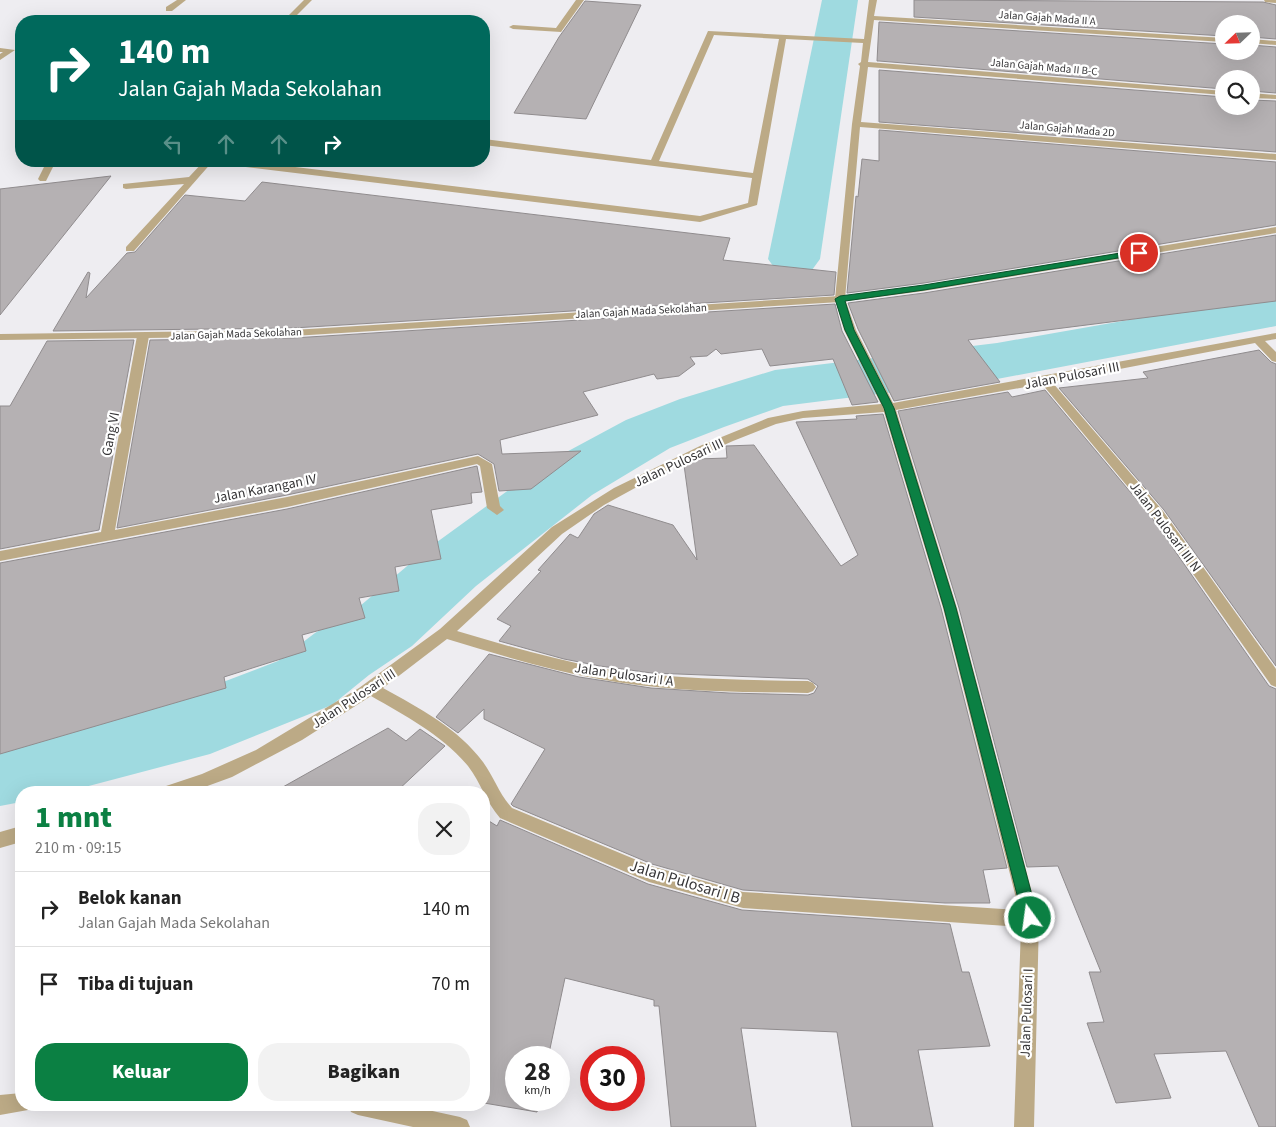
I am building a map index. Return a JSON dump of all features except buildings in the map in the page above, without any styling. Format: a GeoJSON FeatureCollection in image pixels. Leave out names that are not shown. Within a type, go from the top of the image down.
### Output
{"type":"FeatureCollection","features":[{"type":"Feature","properties":{"kind":"street"},"geometry":{"type":"LineString","coordinates":[[169,9],[182,0]]}},
{"type":"Feature","properties":{"kind":"street"},"geometry":{"type":"LineString","coordinates":[[293,15],[308,0]]}},
{"type":"Feature","properties":{"kind":"street"},"geometry":{"type":"LineString","coordinates":[[513,27],[558,30],[580,0]]}},
{"type":"Feature","properties":{"kind":"street"},"geometry":{"type":"LineString","coordinates":[[840,299],[862,64],[873,0]]}},
{"type":"Feature","properties":{"kind":"street"},"geometry":{"type":"LineString","coordinates":[[1268,0],[1276,1]]}},
{"type":"Feature","properties":{"kind":"street","name":"Jalan Gajah Mada II A"},"geometry":{"type":"LineString","coordinates":[[870,18],[1215,39]]}},
{"type":"Feature","properties":{"kind":"street"},"geometry":{"type":"LineString","coordinates":[[654,163],[711,33],[866,41]]}},
{"type":"Feature","properties":{"kind":"street"},"geometry":{"type":"LineString","coordinates":[[271,167],[700,220],[752,204],[783,37]]}},
{"type":"Feature","properties":{"kind":"street"},"geometry":{"type":"LineString","coordinates":[[1260,42],[1276,43]]}},
{"type":"Feature","properties":{"kind":"street"},"geometry":{"type":"LineString","coordinates":[[0,50],[11,50],[0,58]]}},
{"type":"Feature","properties":{"kind":"street","name":"Jalan Gajah Mada II B-C"},"geometry":{"type":"LineString","coordinates":[[862,64],[1215,92]]}},
{"type":"Feature","properties":{"kind":"street"},"geometry":{"type":"LineString","coordinates":[[1260,96],[1276,97]]}},
{"type":"Feature","properties":{"kind":"street","name":"Jalan Gajah Mada 2D"},"geometry":{"type":"LineString","coordinates":[[856,124],[1276,157]]}},
{"type":"Feature","properties":{"kind":"street"},"geometry":{"type":"LineString","coordinates":[[490,143],[756,176]]}},
{"type":"Feature","properties":{"kind":"street"},"geometry":{"type":"LineString","coordinates":[[43,179],[49,167]]}},
{"type":"Feature","properties":{"kind":"street"},"geometry":{"type":"LineString","coordinates":[[130,249],[204,167]]}},
{"type":"Feature","properties":{"kind":"street"},"geometry":{"type":"LineString","coordinates":[[126,186],[192,180]]}},
{"type":"Feature","properties":{"kind":"street","name":"Jalan Gajah Mada Sekolahan"},"geometry":{"type":"LineString","coordinates":[[0,337],[293,333],[840,299],[924,288],[1276,230]]}},
{"type":"Feature","properties":{"kind":"street","name":"Jalan Pulosari I"},"geometry":{"type":"LineString","coordinates":[[840,299],[850,330],[889,408],[950,608],[1030,918],[1024,1127]]}},
{"type":"Feature","properties":{"kind":"street","name":"Gang VI"},"geometry":{"type":"LineString","coordinates":[[108,536],[143,336]]}},
{"type":"Feature","properties":{"kind":"street","name":"Jalan Pulosari III"},"geometry":{"type":"LineString","coordinates":[[188,786],[221,775],[265,755],[373,690],[445,633],[573,518],[600,501],[671,464],[758,427],[790,417],[889,408],[1045,381],[1276,336]]}},
{"type":"Feature","properties":{"kind":"street"},"geometry":{"type":"LineString","coordinates":[[1256,339],[1276,359]]}},
{"type":"Feature","properties":{"kind":"street","name":"Jalan Pulosari III N"},"geometry":{"type":"LineString","coordinates":[[1045,381],[1158,514],[1276,681]]}},
{"type":"Feature","properties":{"kind":"street","name":"Jalan Karangan IV"},"geometry":{"type":"LineString","coordinates":[[0,556],[287,502],[478,460],[486,464],[494,508],[498,510]]}},
{"type":"Feature","properties":{"kind":"street","name":"Jalan Pulosari I A"},"geometry":{"type":"LineString","coordinates":[[445,633],[564,667],[622,677],[704,685],[808,687]]}},
{"type":"Feature","properties":{"kind":"street","name":"Jalan Pulosari I B"},"geometry":{"type":"LineString","coordinates":[[373,690],[429,722],[456,742],[474,762],[486,786]]}},
{"type":"Feature","properties":{"kind":"street","name":"Jalan Pulosari I B"},"geometry":{"type":"LineString","coordinates":[[490,793],[494,801],[506,813],[649,874],[743,900],[808,906],[1030,918]]}},
{"type":"Feature","properties":{"kind":"street"},"geometry":{"type":"LineString","coordinates":[[0,840],[15,836]]}},
{"type":"Feature","properties":{"kind":"street"},"geometry":{"type":"LineString","coordinates":[[0,1105],[15,1104]]}},
{"type":"Feature","properties":{"kind":"street"},"geometry":{"type":"LineString","coordinates":[[386,1111],[460,1127]]}},
{"type":"Feature","properties":{"kind":"waterway"},"geometry":{"type":"LineString","coordinates":[[794,259],[840,0]]}},
{"type":"Feature","properties":{"kind":"waterway"},"geometry":{"type":"LineString","coordinates":[[0,771],[84,754],[210,721],[305,683],[342,654],[386,626],[451,568],[569,479],[648,434],[702,413],[775,389],[997,361],[1276,310]]}},
{"type":"Feature","properties":{"kind":"route"},"geometry":{"type":"LineString","coordinates":[[1030,918],[950,608],[889,408],[850,330],[840,299],[924,288],[1139,253]]}}]}
